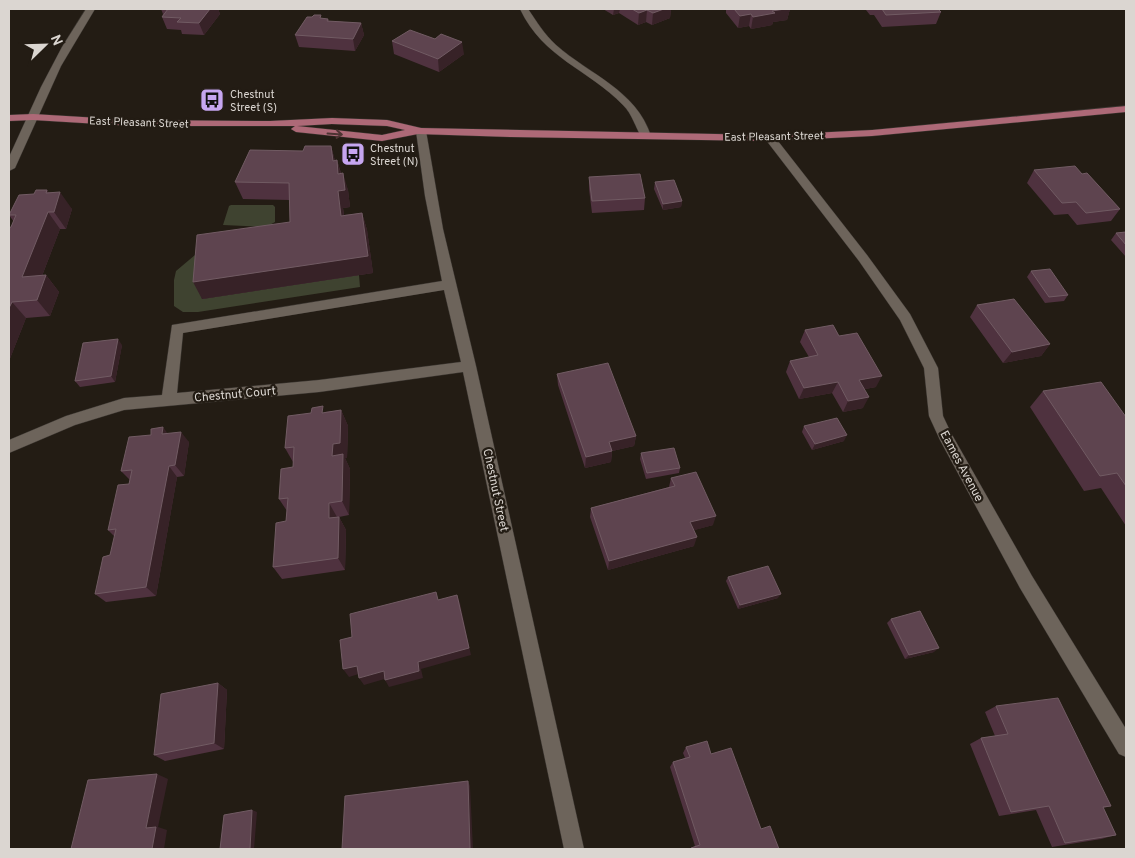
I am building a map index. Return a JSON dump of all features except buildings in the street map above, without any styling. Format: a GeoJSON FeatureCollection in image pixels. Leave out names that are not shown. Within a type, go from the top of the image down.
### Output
{"type":"FeatureCollection","features":[{"type":"Feature","properties":{"kind":"main road","name":"East Pleasant Street"},"geometry":{"type":"LineString","coordinates":[[9,118],[33,117],[132,123],[270,124],[322,134],[382,138],[421,131],[770,138],[872,133],[1126,109]]}},
{"type":"Feature","properties":{"kind":"street"},"geometry":{"type":"LineString","coordinates":[[9,168],[60,59],[75,31],[90,9]]}},
{"type":"Feature","properties":{"kind":"street"},"geometry":{"type":"LineString","coordinates":[[524,9],[544,39],[564,56],[605,83],[624,100],[638,117],[646,136]]}},
{"type":"Feature","properties":{"kind":"street","name":"Chestnut Street"},"geometry":{"type":"LineString","coordinates":[[421,131],[426,179],[469,366],[574,849]]}},
{"type":"Feature","properties":{"kind":"street","name":"Eames Avenue"},"geometry":{"type":"LineString","coordinates":[[770,138],[863,258],[905,317],[931,368],[936,416],[945,436],[1026,582],[1126,748]]}},
{"type":"Feature","properties":{"kind":"street"},"geometry":{"type":"LineString","coordinates":[[169,400],[177,329],[450,284]]}},
{"type":"Feature","properties":{"kind":"street","name":"Chestnut Court"},"geometry":{"type":"LineString","coordinates":[[9,447],[71,420],[124,404],[319,386],[469,366]]}},
{"type":"Feature","properties":{"kind":"green space"},"geometry":{"type":"Polygon","coordinates":[[[231,205],[273,205],[275,207],[275,222],[266,227],[223,225],[231,205]]]}},
{"type":"Feature","properties":{"kind":"green space"},"geometry":{"type":"Polygon","coordinates":[[[195,255],[202,299],[359,275],[360,287],[198,312],[183,312],[174,306],[174,280],[176,271],[195,255]]]}},
{"type":"Feature","properties":{"kind":"place","name":"Chestnut Street (S)"},"geometry":{"type":"Point","coordinates":[212,100]}},
{"type":"Feature","properties":{"kind":"place","name":"Chestnut Street (N)"},"geometry":{"type":"Point","coordinates":[353,154]}}]}
